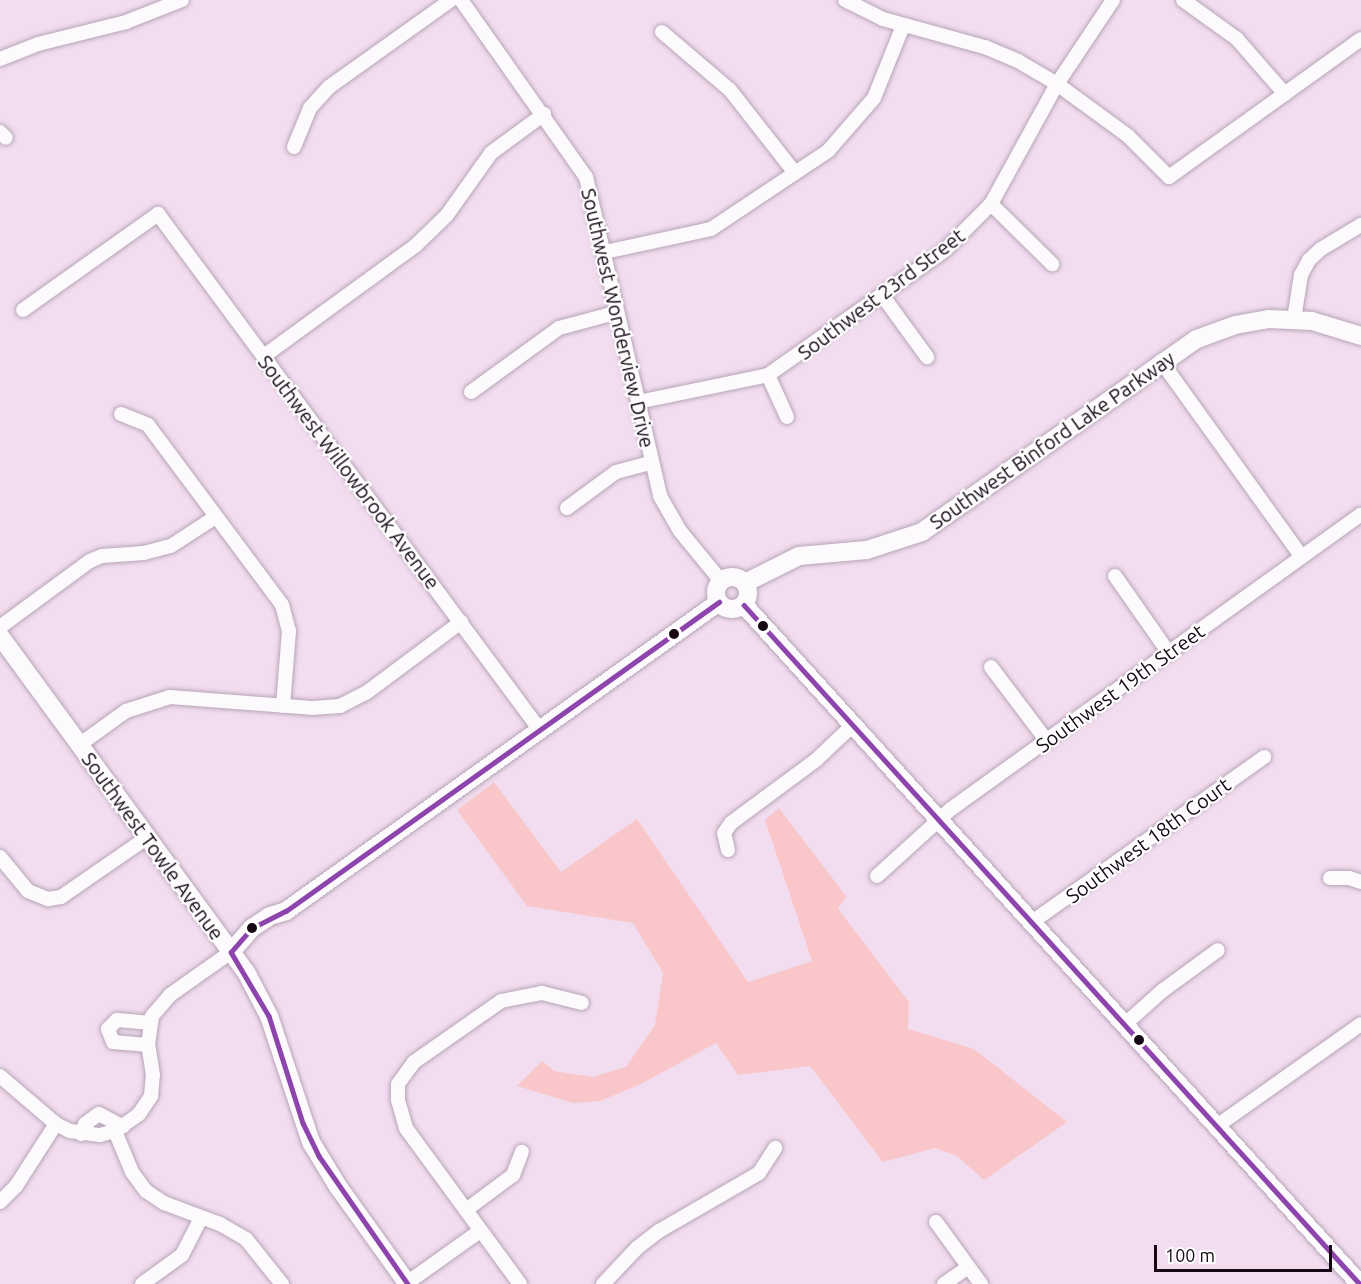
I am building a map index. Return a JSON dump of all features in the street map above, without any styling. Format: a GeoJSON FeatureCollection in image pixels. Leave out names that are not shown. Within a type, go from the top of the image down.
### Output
{"type":"FeatureCollection","features":[{"type":"Feature","properties":{"kind":"street"},"geometry":{"type":"LineString","coordinates":[[0,59],[38,44],[126,22],[182,0]]}},
{"type":"Feature","properties":{"kind":"street"},"geometry":{"type":"LineString","coordinates":[[294,147],[310,108],[329,87],[451,0]]}},
{"type":"Feature","properties":{"kind":"street","name":"Southwest Wonderview Drive"},"geometry":{"type":"LineString","coordinates":[[461,0],[544,114],[586,177],[605,252],[615,313],[651,463],[673,522],[721,581]]}},
{"type":"Feature","properties":{"kind":"street"},"geometry":{"type":"LineString","coordinates":[[845,0],[903,26],[1002,53],[1057,84],[1128,136],[1169,177],[1361,39]]}},
{"type":"Feature","properties":{"kind":"street","name":"Southwest 23rd Street"},"geometry":{"type":"LineString","coordinates":[[638,402],[768,375],[945,250],[991,204],[1057,84],[1113,0]]}},
{"type":"Feature","properties":{"kind":"street"},"geometry":{"type":"LineString","coordinates":[[1183,0],[1244,46],[1285,94]]}},
{"type":"Feature","properties":{"kind":"street"},"geometry":{"type":"LineString","coordinates":[[605,252],[711,229],[828,151],[857,121],[880,86],[903,26]]}},
{"type":"Feature","properties":{"kind":"street"},"geometry":{"type":"LineString","coordinates":[[662,32],[730,90],[795,173]]}},
{"type":"Feature","properties":{"kind":"street"},"geometry":{"type":"LineString","coordinates":[[264,356],[415,246],[452,210],[491,153],[544,114]]}},
{"type":"Feature","properties":{"kind":"street"},"geometry":{"type":"LineString","coordinates":[[991,204],[1052,264]]}},
{"type":"Feature","properties":{"kind":"street","name":"Southwest Willowbrook Avenue"},"geometry":{"type":"LineString","coordinates":[[23,310],[158,214],[540,730]]}},
{"type":"Feature","properties":{"kind":"street"},"geometry":{"type":"LineString","coordinates":[[1294,319],[1301,275],[1310,260],[1321,249],[1361,225]]}},
{"type":"Feature","properties":{"kind":"street"},"geometry":{"type":"LineString","coordinates":[[882,295],[927,357]]}},
{"type":"Feature","properties":{"kind":"street"},"geometry":{"type":"LineString","coordinates":[[471,392],[553,332],[615,313]]}},
{"type":"Feature","properties":{"kind":"street","name":"Southwest Binford Lake Parkway"},"geometry":{"type":"LineString","coordinates":[[745,583],[799,556],[867,550],[922,532],[1161,361],[1197,339],[1227,327],[1294,319],[1337,327],[1361,336]]}},
{"type":"Feature","properties":{"kind":"street"},"geometry":{"type":"LineString","coordinates":[[1161,361],[1302,557]]}},
{"type":"Feature","properties":{"kind":"street"},"geometry":{"type":"LineString","coordinates":[[768,375],[788,417]]}},
{"type":"Feature","properties":{"kind":"street"},"geometry":{"type":"LineString","coordinates":[[121,414],[148,425],[214,518],[282,605],[287,618],[289,645],[283,706]]}},
{"type":"Feature","properties":{"kind":"street"},"geometry":{"type":"LineString","coordinates":[[567,507],[616,472],[651,463]]}},
{"type":"Feature","properties":{"kind":"street","name":"Southwest 19th Street"},"geometry":{"type":"LineString","coordinates":[[877,876],[939,820],[1360,515]]}},
{"type":"Feature","properties":{"kind":"street"},"geometry":{"type":"LineString","coordinates":[[0,627],[90,561],[102,556],[144,553],[171,546],[214,518]]}},
{"type":"Feature","properties":{"kind":"street"},"geometry":{"type":"LineString","coordinates":[[1115,576],[1169,653]]}},
{"type":"Feature","properties":{"kind":"street"},"geometry":{"type":"LineString","coordinates":[[733,577],[745,583],[748,594],[744,605],[730,609],[718,602],[716,591],[721,581],[733,577]]}},
{"type":"Feature","properties":{"kind":"street"},"geometry":{"type":"LineString","coordinates":[[0,1076],[56,1124],[81,1134],[119,1129],[139,1114],[151,1096],[153,1075],[148,1045],[149,1023],[170,995],[231,952],[276,925],[286,911],[718,602]]}},
{"type":"Feature","properties":{"kind":"street"},"geometry":{"type":"LineString","coordinates":[[744,605],[1360,1284]]}},
{"type":"Feature","properties":{"kind":"street"},"geometry":{"type":"LineString","coordinates":[[79,745],[126,711],[154,700],[170,697],[326,708],[354,701],[461,622]]}},
{"type":"Feature","properties":{"kind":"street","name":"Southwest Towle Avenue"},"geometry":{"type":"LineString","coordinates":[[0,636],[145,839],[231,952],[269,1016],[303,1123],[319,1156],[407,1284]]}},
{"type":"Feature","properties":{"kind":"street"},"geometry":{"type":"LineString","coordinates":[[991,667],[1047,741]]}},
{"type":"Feature","properties":{"kind":"street"},"geometry":{"type":"LineString","coordinates":[[728,850],[724,833],[731,823],[816,760],[853,725]]}},
{"type":"Feature","properties":{"kind":"street","name":"Southwest 18th Court"},"geometry":{"type":"LineString","coordinates":[[1032,922],[1264,757]]}},
{"type":"Feature","properties":{"kind":"street"},"geometry":{"type":"LineString","coordinates":[[0,857],[28,891],[55,898],[74,892],[145,839]]}},
{"type":"Feature","properties":{"kind":"street"},"geometry":{"type":"LineString","coordinates":[[1330,878],[1349,878],[1361,882]]}},
{"type":"Feature","properties":{"kind":"street"},"geometry":{"type":"LineString","coordinates":[[1124,1025],[1162,991],[1218,950]]}},
{"type":"Feature","properties":{"kind":"street"},"geometry":{"type":"LineString","coordinates":[[520,1284],[406,1128],[398,1100],[398,1084],[414,1062],[501,1001],[542,993],[582,1003]]}},
{"type":"Feature","properties":{"kind":"street"},"geometry":{"type":"LineString","coordinates":[[148,1045],[113,1042],[108,1029],[117,1020],[149,1023]]}},
{"type":"Feature","properties":{"kind":"street"},"geometry":{"type":"LineString","coordinates":[[1217,1126],[1361,1024]]}},
{"type":"Feature","properties":{"kind":"street"},"geometry":{"type":"LineString","coordinates":[[81,1134],[85,1124],[99,1114],[119,1129],[132,1172],[146,1191],[164,1203],[246,1239],[282,1284]]}},
{"type":"Feature","properties":{"kind":"street"},"geometry":{"type":"LineString","coordinates":[[0,1202],[16,1186],[56,1124]]}},
{"type":"Feature","properties":{"kind":"street"},"geometry":{"type":"LineString","coordinates":[[603,1284],[637,1248],[659,1231],[759,1173],[775,1148]]}},
{"type":"Feature","properties":{"kind":"street"},"geometry":{"type":"LineString","coordinates":[[466,1210],[513,1176],[522,1152]]}},
{"type":"Feature","properties":{"kind":"street"},"geometry":{"type":"LineString","coordinates":[[142,1284],[182,1255],[201,1218]]}},
{"type":"Feature","properties":{"kind":"street"},"geometry":{"type":"LineString","coordinates":[[936,1222],[981,1284]]}},
{"type":"Feature","properties":{"kind":"street"},"geometry":{"type":"LineString","coordinates":[[407,1284],[480,1231]]}},
{"type":"Feature","properties":{"kind":"street"},"geometry":{"type":"LineString","coordinates":[[944,1284],[969,1267]]}},
{"type":"Feature","properties":{"kind":"shaded area"},"geometry":{"type":"Polygon","coordinates":[[[494,782],[561,872],[637,819],[748,982],[812,961],[765,820],[779,808],[846,896],[838,909],[909,1002],[908,1029],[974,1049],[1067,1122],[984,1180],[957,1156],[935,1148],[883,1162],[810,1066],[738,1075],[716,1043],[641,1084],[600,1101],[573,1103],[517,1086],[542,1061],[554,1071],[592,1077],[626,1067],[655,1025],[663,973],[633,923],[527,906],[457,810],[494,782]]]}},
{"type":"Feature","properties":{"kind":"transit line"},"geometry":{"type":"LineString","coordinates":[[231,952],[252,928],[286,911],[719,602]]}},
{"type":"Feature","properties":{"kind":"transit line"},"geometry":{"type":"LineString","coordinates":[[744,605],[1360,1284]]}},
{"type":"Feature","properties":{"kind":"transit line"},"geometry":{"type":"LineString","coordinates":[[231,952],[269,1016],[303,1123],[319,1156],[408,1284]]}}]}
